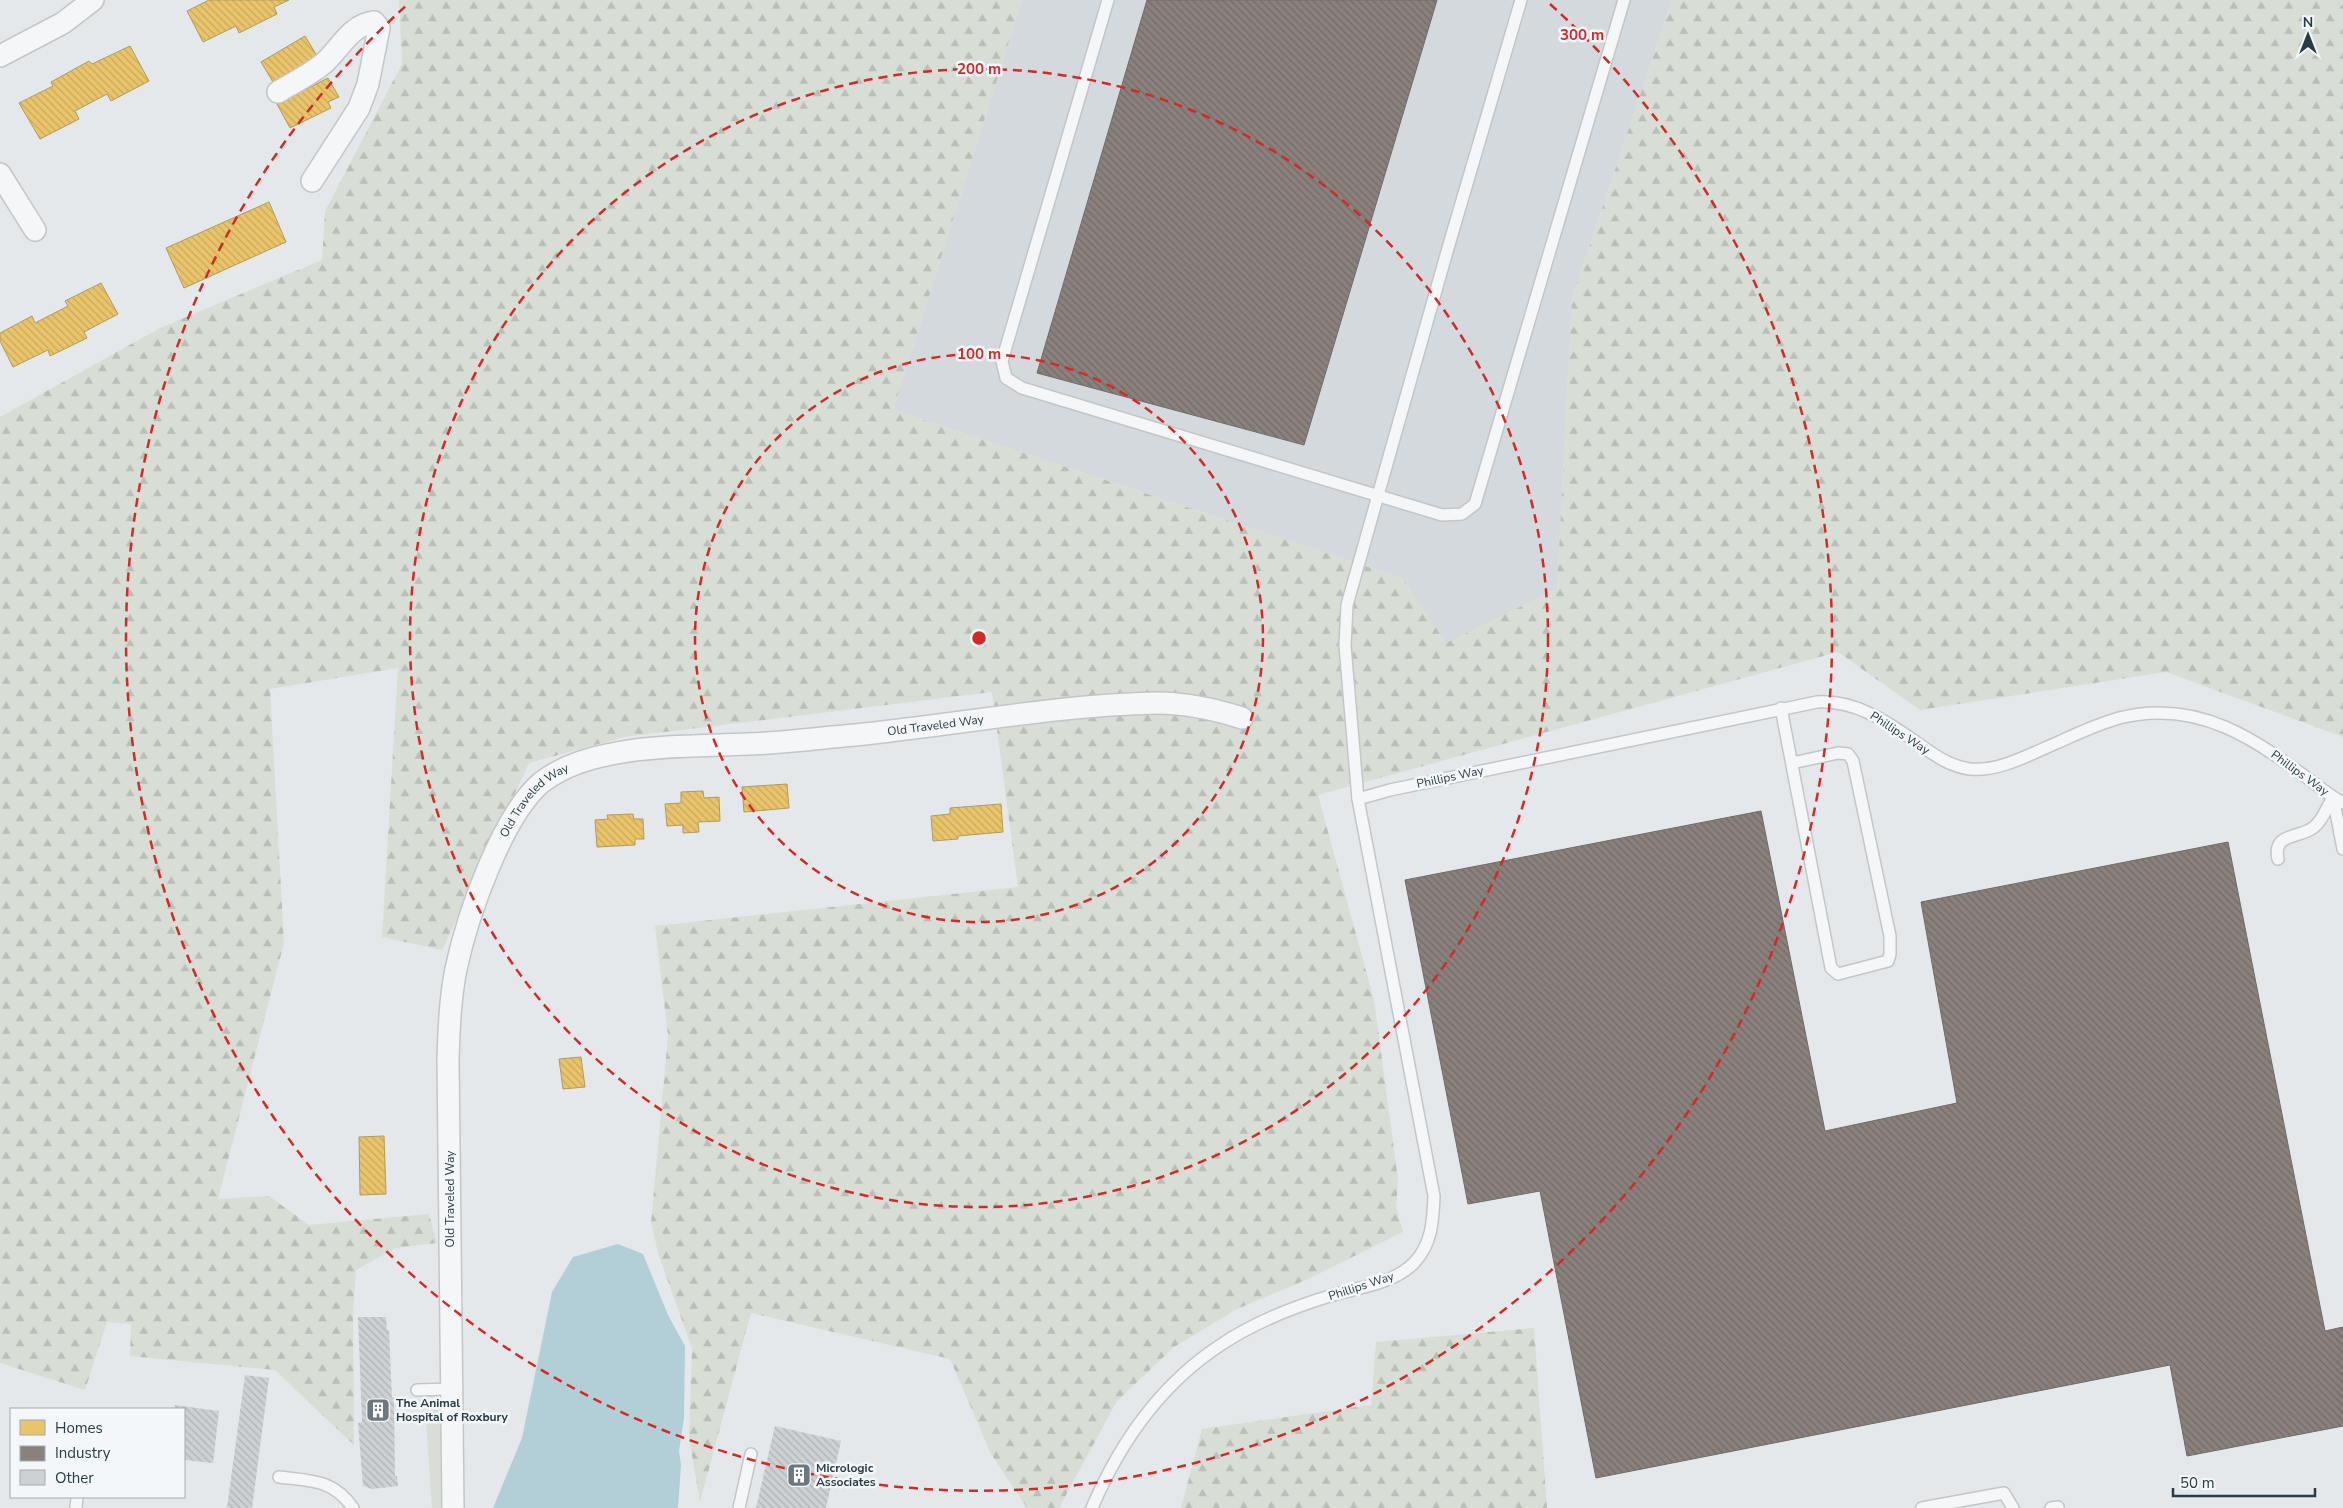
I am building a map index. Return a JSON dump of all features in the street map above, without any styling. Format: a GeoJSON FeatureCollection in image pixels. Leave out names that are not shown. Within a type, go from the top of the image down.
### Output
{"type":"FeatureCollection","features":[{"type":"Feature","properties":{"kind":"street"},"geometry":{"type":"LineString","coordinates":[[0,56],[63,24],[93,0]]}},
{"type":"Feature","properties":{"kind":"street"},"geometry":{"type":"LineString","coordinates":[[278,92],[324,63],[359,27],[374,22],[379,28],[368,84],[359,108],[312,181]]}},
{"type":"Feature","properties":{"kind":"street"},"geometry":{"type":"LineString","coordinates":[[0,174],[35,230]]}},
{"type":"Feature","properties":{"kind":"street","name":"Old Traveled Way"},"geometry":{"type":"LineString","coordinates":[[452,1508],[448,1059],[453,992],[457,967],[470,920],[489,869],[510,819],[540,784],[566,767],[582,760],[622,752],[669,747],[752,744],[813,739],[1013,716],[1159,703],[1210,707],[1242,718]]}},
{"type":"Feature","properties":{"kind":"lane"},"geometry":{"type":"LineString","coordinates":[[1108,0],[1002,361],[1006,378],[1022,388],[1442,515],[1462,514],[1475,504],[1624,0]]}},
{"type":"Feature","properties":{"kind":"lane"},"geometry":{"type":"LineString","coordinates":[[1358,799],[1345,646],[1347,605],[1445,258],[1521,0]]}},
{"type":"Feature","properties":{"kind":"lane","name":"Phillips Way"},"geometry":{"type":"LineString","coordinates":[[1092,1508],[1116,1456],[1138,1423],[1162,1395],[1218,1346],[1254,1324],[1333,1295],[1378,1283],[1397,1275],[1413,1264],[1429,1238],[1433,1224],[1434,1196],[1358,799],[1390,790],[1781,708],[1829,702],[1852,706],[1883,720],[1940,759],[1959,766],[1978,769],[2005,764],[2118,719],[2148,715],[2187,716],[2226,727],[2252,739],[2338,800],[2343,849]]}},
{"type":"Feature","properties":{"kind":"lane"},"geometry":{"type":"LineString","coordinates":[[1781,708],[1832,968],[1838,974],[1888,961],[1890,936],[1854,761],[1848,754],[1838,753],[1792,763]]}},
{"type":"Feature","properties":{"kind":"lane"},"geometry":{"type":"LineString","coordinates":[[2278,859],[2276,852],[2278,845],[2283,840],[2312,829],[2338,800]]}},
{"type":"Feature","properties":{"kind":"lane"},"geometry":{"type":"LineString","coordinates":[[417,1390],[451,1389]]}},
{"type":"Feature","properties":{"kind":"lane"},"geometry":{"type":"LineString","coordinates":[[739,1508],[751,1454]]}},
{"type":"Feature","properties":{"kind":"lane"},"geometry":{"type":"LineString","coordinates":[[279,1477],[325,1483],[346,1498],[353,1508]]}},
{"type":"Feature","properties":{"kind":"lane"},"geometry":{"type":"LineString","coordinates":[[1922,1508],[2004,1493],[2013,1508]]}},
{"type":"Feature","properties":{"kind":"shaded area"},"geometry":{"type":"Polygon","coordinates":[[[1022,0],[1672,0],[1572,298],[1557,589],[1445,644],[1402,578],[893,410],[1022,0]]]}},
{"type":"Feature","properties":{"kind":"green space"},"geometry":{"type":"Polygon","coordinates":[[[399,0],[1022,0],[893,410],[1402,578],[1446,643],[1557,589],[1572,298],[1672,0],[2343,0],[2343,737],[2166,672],[1920,710],[1838,652],[1318,795],[1374,1000],[1398,1179],[1396,1208],[1403,1232],[1308,1279],[1237,1309],[1174,1347],[1117,1401],[1059,1508],[1027,1508],[991,1454],[950,1359],[751,1313],[700,1502],[689,1438],[692,1348],[659,1256],[651,1223],[668,1036],[655,926],[1018,887],[992,692],[624,737],[529,763],[442,950],[382,937],[398,668],[270,689],[284,943],[218,1199],[269,1196],[309,1225],[429,1214],[437,1243],[396,1248],[356,1270],[353,1311],[354,1445],[275,1370],[130,1356],[131,1324],[107,1322],[85,1390],[0,1363],[0,417],[160,328],[322,260],[325,211],[402,64],[399,0]]]}},
{"type":"Feature","properties":{"kind":"green space"},"geometry":{"type":"Polygon","coordinates":[[[1534,1328],[1547,1508],[1181,1508],[1202,1429],[1371,1405],[1376,1342],[1534,1328]]]}},
{"type":"Feature","properties":{"kind":"green space"},"geometry":{"type":"Polygon","coordinates":[[[437,1401],[440,1404],[441,1508],[432,1508],[426,1422],[434,1402],[437,1401]]]}},
{"type":"Feature","properties":{"kind":"water"},"geometry":{"type":"Polygon","coordinates":[[[618,1244],[643,1254],[668,1315],[685,1346],[684,1418],[679,1451],[681,1465],[678,1508],[493,1508],[522,1438],[552,1292],[573,1257],[618,1244]]]}},
{"type":"Feature","properties":{"kind":"building: Homes"},"geometry":{"type":"Polygon","coordinates":[[[209,0],[289,0],[274,7],[277,14],[239,33],[236,26],[203,42],[187,11],[209,0]]]}},
{"type":"Feature","properties":{"kind":"building: Homes"},"geometry":{"type":"Polygon","coordinates":[[[305,36],[317,56],[273,82],[261,62],[305,36]]]}},
{"type":"Feature","properties":{"kind":"building: Homes"},"geometry":{"type":"Polygon","coordinates":[[[130,46],[149,81],[111,101],[107,94],[75,111],[79,119],[40,139],[19,103],[53,86],[51,82],[89,61],[92,64],[130,46]]]}},
{"type":"Feature","properties":{"kind":"building: Homes"},"geometry":{"type":"Polygon","coordinates":[[[328,78],[339,97],[328,102],[331,108],[290,128],[277,104],[328,78]]]}},
{"type":"Feature","properties":{"kind":"building: Homes"},"geometry":{"type":"Polygon","coordinates":[[[269,202],[286,242],[184,288],[166,248],[269,202]]]}},
{"type":"Feature","properties":{"kind":"building: Homes"},"geometry":{"type":"Polygon","coordinates":[[[101,283],[118,314],[84,332],[87,338],[50,356],[48,350],[13,367],[0,341],[0,333],[32,316],[35,323],[68,306],[65,301],[101,283]]]}},
{"type":"Feature","properties":{"kind":"building: Homes"},"geometry":{"type":"Polygon","coordinates":[[[787,784],[789,808],[744,812],[742,787],[787,784]]]}},
{"type":"Feature","properties":{"kind":"building: Homes"},"geometry":{"type":"Polygon","coordinates":[[[703,791],[704,798],[719,797],[720,821],[698,822],[699,832],[683,833],[683,825],[667,826],[665,804],[681,803],[681,792],[703,791]]]}},
{"type":"Feature","properties":{"kind":"building: Homes"},"geometry":{"type":"Polygon","coordinates":[[[1001,804],[1003,832],[958,836],[958,839],[933,841],[931,816],[950,814],[950,808],[1001,804]]]}},
{"type":"Feature","properties":{"kind":"building: Homes"},"geometry":{"type":"Polygon","coordinates":[[[633,814],[634,819],[643,819],[644,839],[635,839],[635,845],[597,847],[595,820],[608,819],[607,815],[633,814]]]}},
{"type":"Feature","properties":{"kind":"building: Homes"},"geometry":{"type":"Polygon","coordinates":[[[581,1057],[585,1087],[563,1089],[559,1059],[581,1057]]]}},
{"type":"Feature","properties":{"kind":"building: Homes"},"geometry":{"type":"Polygon","coordinates":[[[384,1136],[386,1194],[360,1195],[359,1137],[384,1136]]]}},
{"type":"Feature","properties":{"kind":"building: Industry"},"geometry":{"type":"Polygon","coordinates":[[[1147,0],[1437,0],[1304,445],[1037,373],[1147,0]]]}},
{"type":"Feature","properties":{"kind":"building: Industry"},"geometry":{"type":"Polygon","coordinates":[[[1761,811],[1825,1131],[1957,1103],[1921,902],[2228,842],[2325,1331],[2343,1327],[2343,1426],[2187,1456],[2170,1365],[1596,1478],[1540,1191],[1468,1204],[1405,880],[1761,811]]]}},
{"type":"Feature","properties":{"kind":"building: Other","name":"The Animal Hospital of Roxbury"},"geometry":{"type":"Polygon","coordinates":[[[358,1317],[386,1317],[387,1330],[389,1330],[392,1398],[394,1397],[395,1476],[397,1476],[398,1486],[372,1489],[363,1486],[358,1423],[362,1422],[358,1317]]]}},
{"type":"Feature","properties":{"kind":"building: Other"},"geometry":{"type":"Polygon","coordinates":[[[245,1375],[269,1378],[252,1508],[227,1508],[245,1375]]]}},
{"type":"Feature","properties":{"kind":"building: Other"},"geometry":{"type":"Polygon","coordinates":[[[175,1405],[219,1411],[213,1463],[185,1460],[185,1408],[174,1408],[175,1405]]]}},
{"type":"Feature","properties":{"kind":"building: Other","name":"Micrologic Associates"},"geometry":{"type":"Polygon","coordinates":[[[775,1426],[841,1441],[826,1508],[756,1508],[775,1426]]]}},
{"type":"Feature","properties":{"kind":"place","name":"The Animal Hospital of Roxbury"},"geometry":{"type":"Point","coordinates":[378,1410]}},
{"type":"Feature","properties":{"kind":"place","name":"Micrologic Associates"},"geometry":{"type":"Point","coordinates":[799,1475]}}]}
